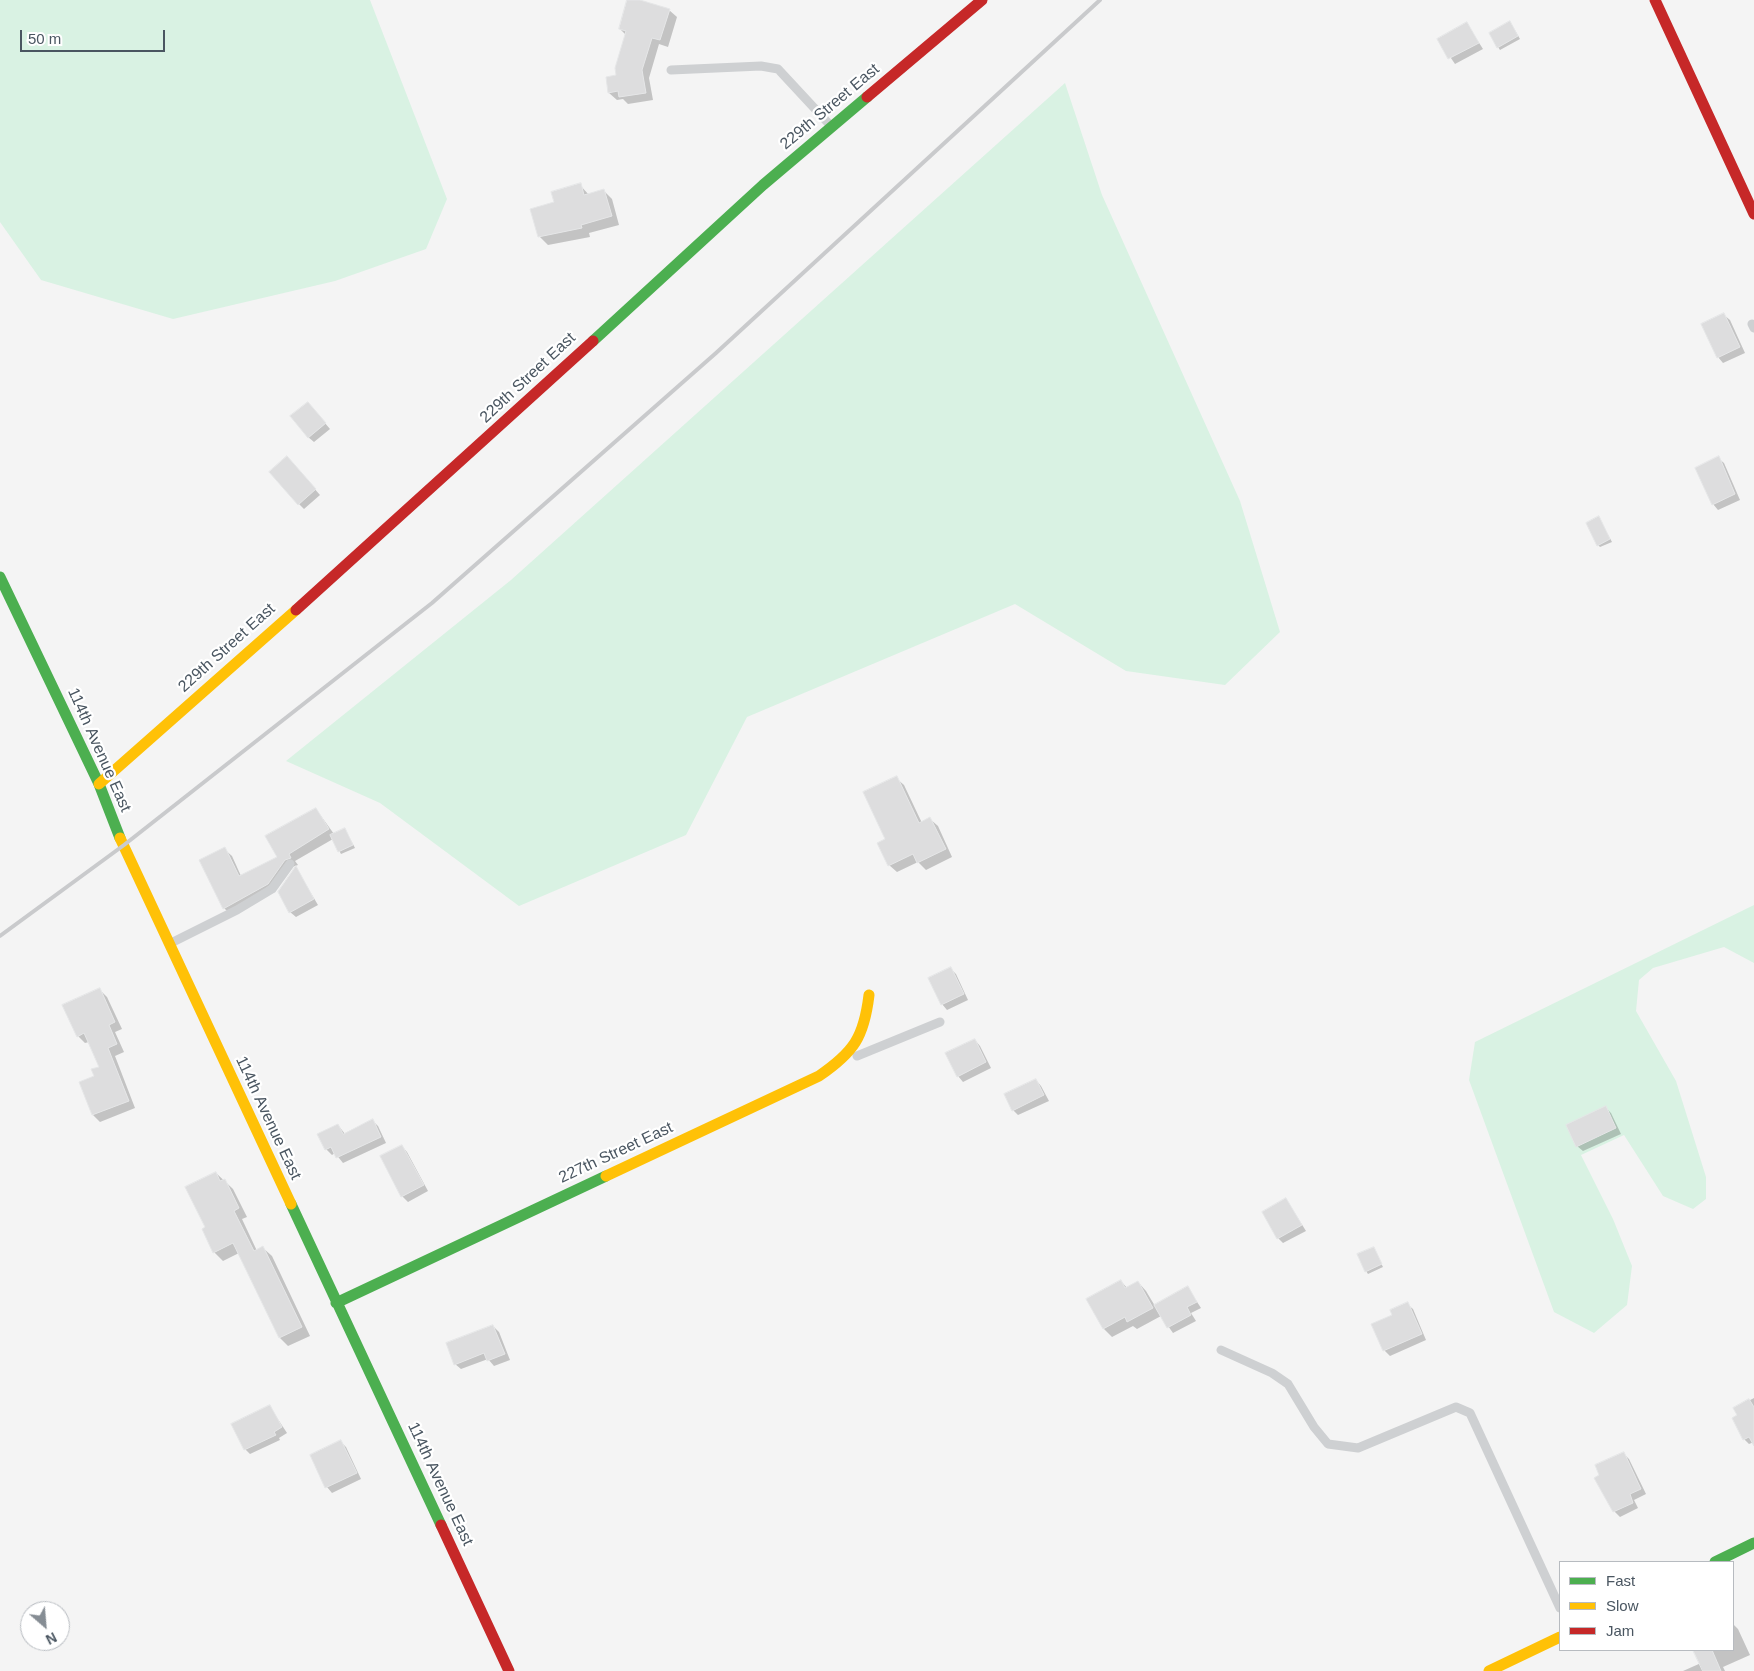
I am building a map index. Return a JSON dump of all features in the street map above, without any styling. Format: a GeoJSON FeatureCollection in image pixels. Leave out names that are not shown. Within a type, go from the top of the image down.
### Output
{"type":"FeatureCollection","features":[{"type":"Feature","properties":{"kind":"street","name":"229th Street East"},"geometry":{"type":"LineString","coordinates":[[99,784],[412,506],[763,184],[982,0]]}},
{"type":"Feature","properties":{"kind":"street"},"geometry":{"type":"LineString","coordinates":[[1655,0],[1754,214]]}},
{"type":"Feature","properties":{"kind":"street","name":"114th Avenue East"},"geometry":{"type":"LineString","coordinates":[[0,577],[99,784],[126,852],[509,1671]]}},
{"type":"Feature","properties":{"kind":"street","name":"227th Street East"},"geometry":{"type":"LineString","coordinates":[[336,1303],[819,1076],[853,1050],[861,1036],[869,995]]}},
{"type":"Feature","properties":{"kind":"street"},"geometry":{"type":"LineString","coordinates":[[1717,1561],[1754,1544]]}},
{"type":"Feature","properties":{"kind":"street"},"geometry":{"type":"LineString","coordinates":[[1489,1671],[1559,1637]]}},
{"type":"Feature","properties":{"kind":"lane"},"geometry":{"type":"LineString","coordinates":[[671,70],[760,66],[778,69],[832,127]]}},
{"type":"Feature","properties":{"kind":"lane"},"geometry":{"type":"LineString","coordinates":[[169,944],[238,910],[272,889],[290,864]]}},
{"type":"Feature","properties":{"kind":"lane"},"geometry":{"type":"LineString","coordinates":[[836,1064],[940,1022]]}},
{"type":"Feature","properties":{"kind":"lane"},"geometry":{"type":"LineString","coordinates":[[1221,1350],[1272,1373],[1288,1384],[1314,1426],[1328,1444],[1358,1448],[1456,1407],[1470,1412],[1559,1606]]}},
{"type":"Feature","properties":{"kind":"green space"},"geometry":{"type":"Polygon","coordinates":[[[0,0],[370,0],[447,199],[426,249],[335,281],[173,319],[41,280],[0,222],[0,0]]]}},
{"type":"Feature","properties":{"kind":"green space"},"geometry":{"type":"Polygon","coordinates":[[[1065,83],[1102,195],[1240,501],[1280,632],[1225,685],[1126,671],[1015,604],[747,717],[686,835],[519,906],[380,803],[286,761],[511,580],[1065,83]]]}},
{"type":"Feature","properties":{"kind":"green space"},"geometry":{"type":"Polygon","coordinates":[[[1754,905],[1754,963],[1724,947],[1653,968],[1639,980],[1636,1011],[1676,1081],[1706,1177],[1706,1199],[1693,1209],[1663,1196],[1624,1135],[1581,1155],[1613,1219],[1632,1266],[1627,1305],[1594,1333],[1554,1312],[1469,1080],[1475,1042],[1754,905]]]}},
{"type":"Feature","properties":{"kind":"building"},"geometry":{"type":"Polygon","coordinates":[[[627,0],[640,0],[670,9],[660,40],[652,38],[642,70],[646,93],[619,97],[618,91],[608,93],[606,77],[616,75],[615,68],[626,31],[619,29],[627,0]]]}},
{"type":"Feature","properties":{"kind":"building"},"geometry":{"type":"Polygon","coordinates":[[[1510,21],[1518,36],[1497,48],[1489,33],[1510,21]]]}},
{"type":"Feature","properties":{"kind":"building"},"geometry":{"type":"Polygon","coordinates":[[[1467,22],[1479,43],[1448,59],[1437,39],[1467,22]]]}},
{"type":"Feature","properties":{"kind":"building"},"geometry":{"type":"Polygon","coordinates":[[[581,183],[584,195],[604,189],[612,216],[581,225],[582,228],[538,237],[530,209],[554,202],[551,192],[581,183]]]}},
{"type":"Feature","properties":{"kind":"building"},"geometry":{"type":"Polygon","coordinates":[[[1724,313],[1740,347],[1717,358],[1701,324],[1724,313]]]}},
{"type":"Feature","properties":{"kind":"building"},"geometry":{"type":"Polygon","coordinates":[[[308,402],[326,423],[308,438],[290,416],[308,402]]]}},
{"type":"Feature","properties":{"kind":"building"},"geometry":{"type":"Polygon","coordinates":[[[287,456],[316,489],[298,505],[269,472],[287,456]]]}},
{"type":"Feature","properties":{"kind":"building"},"geometry":{"type":"Polygon","coordinates":[[[1719,456],[1735,494],[1712,505],[1695,468],[1719,456]]]}},
{"type":"Feature","properties":{"kind":"building"},"geometry":{"type":"Polygon","coordinates":[[[1599,516],[1610,539],[1597,546],[1586,523],[1599,516]]]}},
{"type":"Feature","properties":{"kind":"building"},"geometry":{"type":"Polygon","coordinates":[[[897,776],[919,823],[930,817],[946,849],[917,863],[913,854],[888,866],[877,843],[885,839],[863,792],[897,776]]]}},
{"type":"Feature","properties":{"kind":"building"},"geometry":{"type":"Polygon","coordinates":[[[316,808],[329,829],[289,854],[291,858],[285,860],[268,884],[223,909],[199,860],[225,847],[239,876],[277,857],[265,836],[316,808]]]}},
{"type":"Feature","properties":{"kind":"building"},"geometry":{"type":"Polygon","coordinates":[[[345,828],[353,845],[338,852],[330,835],[345,828]]]}},
{"type":"Feature","properties":{"kind":"building"},"geometry":{"type":"Polygon","coordinates":[[[296,866],[314,899],[289,913],[278,892],[296,866]]]}},
{"type":"Feature","properties":{"kind":"building"},"geometry":{"type":"Polygon","coordinates":[[[951,967],[964,994],[941,1005],[928,978],[951,967]]]}},
{"type":"Feature","properties":{"kind":"building"},"geometry":{"type":"Polygon","coordinates":[[[100,988],[115,1022],[109,1025],[117,1044],[108,1048],[129,1101],[92,1115],[79,1082],[94,1076],[91,1069],[99,1067],[84,1033],[77,1037],[62,1005],[100,988]]]}},
{"type":"Feature","properties":{"kind":"building"},"geometry":{"type":"Polygon","coordinates":[[[975,1039],[986,1062],[957,1077],[945,1053],[975,1039]]]}},
{"type":"Feature","properties":{"kind":"building"},"geometry":{"type":"Polygon","coordinates":[[[1036,1079],[1044,1095],[1012,1111],[1004,1094],[1036,1079]]]}},
{"type":"Feature","properties":{"kind":"building"},"geometry":{"type":"Polygon","coordinates":[[[1606,1106],[1616,1128],[1576,1147],[1566,1125],[1606,1106]]]}},
{"type":"Feature","properties":{"kind":"building"},"geometry":{"type":"Polygon","coordinates":[[[373,1119],[381,1137],[336,1158],[331,1147],[325,1150],[317,1134],[338,1124],[343,1134],[373,1119]]]}},
{"type":"Feature","properties":{"kind":"building"},"geometry":{"type":"Polygon","coordinates":[[[402,1145],[424,1185],[401,1197],[380,1156],[402,1145]]]}},
{"type":"Feature","properties":{"kind":"building"},"geometry":{"type":"Polygon","coordinates":[[[216,1172],[220,1181],[225,1179],[239,1208],[234,1211],[254,1251],[263,1246],[302,1327],[279,1338],[233,1243],[213,1253],[202,1229],[205,1227],[185,1187],[216,1172]]]}},
{"type":"Feature","properties":{"kind":"building"},"geometry":{"type":"Polygon","coordinates":[[[1286,1198],[1302,1225],[1277,1239],[1262,1212],[1286,1198]]]}},
{"type":"Feature","properties":{"kind":"building"},"geometry":{"type":"Polygon","coordinates":[[[1374,1247],[1382,1264],[1365,1272],[1357,1254],[1374,1247]]]}},
{"type":"Feature","properties":{"kind":"building"},"geometry":{"type":"Polygon","coordinates":[[[1121,1280],[1125,1288],[1138,1281],[1153,1308],[1127,1322],[1125,1317],[1103,1329],[1086,1299],[1121,1280]]]}},
{"type":"Feature","properties":{"kind":"building"},"geometry":{"type":"Polygon","coordinates":[[[1188,1286],[1197,1302],[1187,1307],[1191,1315],[1167,1328],[1154,1305],[1188,1286]]]}},
{"type":"Feature","properties":{"kind":"building"},"geometry":{"type":"Polygon","coordinates":[[[1408,1302],[1422,1334],[1383,1351],[1371,1324],[1392,1315],[1390,1310],[1408,1302]]]}},
{"type":"Feature","properties":{"kind":"building"},"geometry":{"type":"Polygon","coordinates":[[[493,1325],[505,1354],[487,1361],[484,1353],[454,1365],[446,1343],[493,1325]]]}},
{"type":"Feature","properties":{"kind":"building"},"geometry":{"type":"Polygon","coordinates":[[[1749,1399],[1754,1407],[1754,1446],[1749,1437],[1743,1440],[1732,1418],[1737,1415],[1733,1408],[1749,1399]]]}},
{"type":"Feature","properties":{"kind":"building"},"geometry":{"type":"Polygon","coordinates":[[[270,1405],[282,1427],[274,1432],[276,1435],[244,1450],[231,1424],[270,1405]]]}},
{"type":"Feature","properties":{"kind":"building"},"geometry":{"type":"Polygon","coordinates":[[[341,1440],[357,1473],[325,1488],[310,1455],[341,1440]]]}},
{"type":"Feature","properties":{"kind":"building"},"geometry":{"type":"Polygon","coordinates":[[[1624,1452],[1641,1489],[1630,1494],[1633,1503],[1613,1512],[1594,1478],[1599,1475],[1595,1465],[1624,1452]]]}},
{"type":"Feature","properties":{"kind":"building"},"geometry":{"type":"Polygon","coordinates":[[[1693,1651],[1712,1651],[1721,1671],[1703,1671],[1693,1651]]]}},
{"type":"Feature","properties":{"kind":"railway"},"geometry":{"type":"LineString","coordinates":[[0,936],[124,845],[432,603],[716,353],[1100,0]]}},
{"type":"Feature","properties":{"kind":"traffic: fast"},"geometry":{"type":"LineString","coordinates":[[593,341],[763,185],[867,97]]}},
{"type":"Feature","properties":{"kind":"traffic: fast"},"geometry":{"type":"LineString","coordinates":[[0,577],[99,784],[120,838]]}},
{"type":"Feature","properties":{"kind":"traffic: fast"},"geometry":{"type":"LineString","coordinates":[[336,1303],[606,1176]]}},
{"type":"Feature","properties":{"kind":"traffic: fast"},"geometry":{"type":"LineString","coordinates":[[291,1204],[441,1525]]}},
{"type":"Feature","properties":{"kind":"traffic: fast"},"geometry":{"type":"LineString","coordinates":[[1717,1561],[1754,1543]]}},
{"type":"Feature","properties":{"kind":"traffic: slow"},"geometry":{"type":"LineString","coordinates":[[99,784],[296,610]]}},
{"type":"Feature","properties":{"kind":"traffic: slow"},"geometry":{"type":"LineString","coordinates":[[120,838],[291,1204]]}},
{"type":"Feature","properties":{"kind":"traffic: slow"},"geometry":{"type":"LineString","coordinates":[[606,1176],[819,1076],[841,1059],[855,1042],[864,1022],[869,995]]}},
{"type":"Feature","properties":{"kind":"traffic: slow"},"geometry":{"type":"LineString","coordinates":[[1489,1671],[1559,1637]]}},
{"type":"Feature","properties":{"kind":"traffic: jam"},"geometry":{"type":"LineString","coordinates":[[867,97],[982,0]]}},
{"type":"Feature","properties":{"kind":"traffic: jam"},"geometry":{"type":"LineString","coordinates":[[1655,0],[1754,214]]}},
{"type":"Feature","properties":{"kind":"traffic: jam"},"geometry":{"type":"LineString","coordinates":[[296,610],[593,341]]}},
{"type":"Feature","properties":{"kind":"traffic: jam"},"geometry":{"type":"LineString","coordinates":[[441,1525],[509,1671]]}}]}
